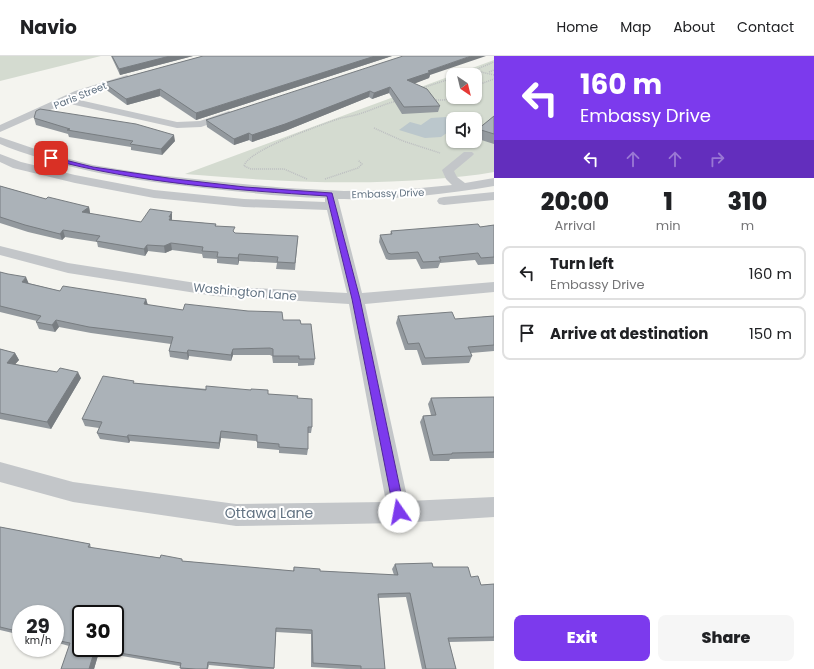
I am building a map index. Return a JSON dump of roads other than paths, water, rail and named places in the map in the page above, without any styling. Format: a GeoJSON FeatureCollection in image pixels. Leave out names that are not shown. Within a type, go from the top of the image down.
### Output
{"type":"FeatureCollection","features":[{"type":"Feature","properties":{"kind":"street","name":"Paris Street"},"geometry":{"type":"LineString","coordinates":[[0,129],[67,100],[79,93],[136,75]]}},
{"type":"Feature","properties":{"kind":"street"},"geometry":{"type":"LineString","coordinates":[[67,100],[153,120],[189,125],[201,124],[239,111]]}},
{"type":"Feature","properties":{"kind":"street","name":"Embassy Drive"},"geometry":{"type":"LineString","coordinates":[[0,140],[51,158],[92,169],[245,189],[328,193],[421,192],[494,182]]}},
{"type":"Feature","properties":{"kind":"street"},"geometry":{"type":"LineString","coordinates":[[462,187],[452,179],[448,170],[468,154]]}},
{"type":"Feature","properties":{"kind":"street","name":"Embassy Drive"},"geometry":{"type":"LineString","coordinates":[[0,158],[16,165],[75,179],[154,194],[244,203],[328,193],[402,204],[494,196]]}},
{"type":"Feature","properties":{"kind":"street"},"geometry":{"type":"LineString","coordinates":[[328,193],[356,299],[399,512]]}},
{"type":"Feature","properties":{"kind":"street","name":"Washington Lane"},"geometry":{"type":"LineString","coordinates":[[0,250],[68,268],[215,291],[356,299],[494,287]]}},
{"type":"Feature","properties":{"kind":"street","name":"Ottawa Lane"},"geometry":{"type":"LineString","coordinates":[[0,472],[73,492],[236,516],[399,512],[494,507]]}}]}
